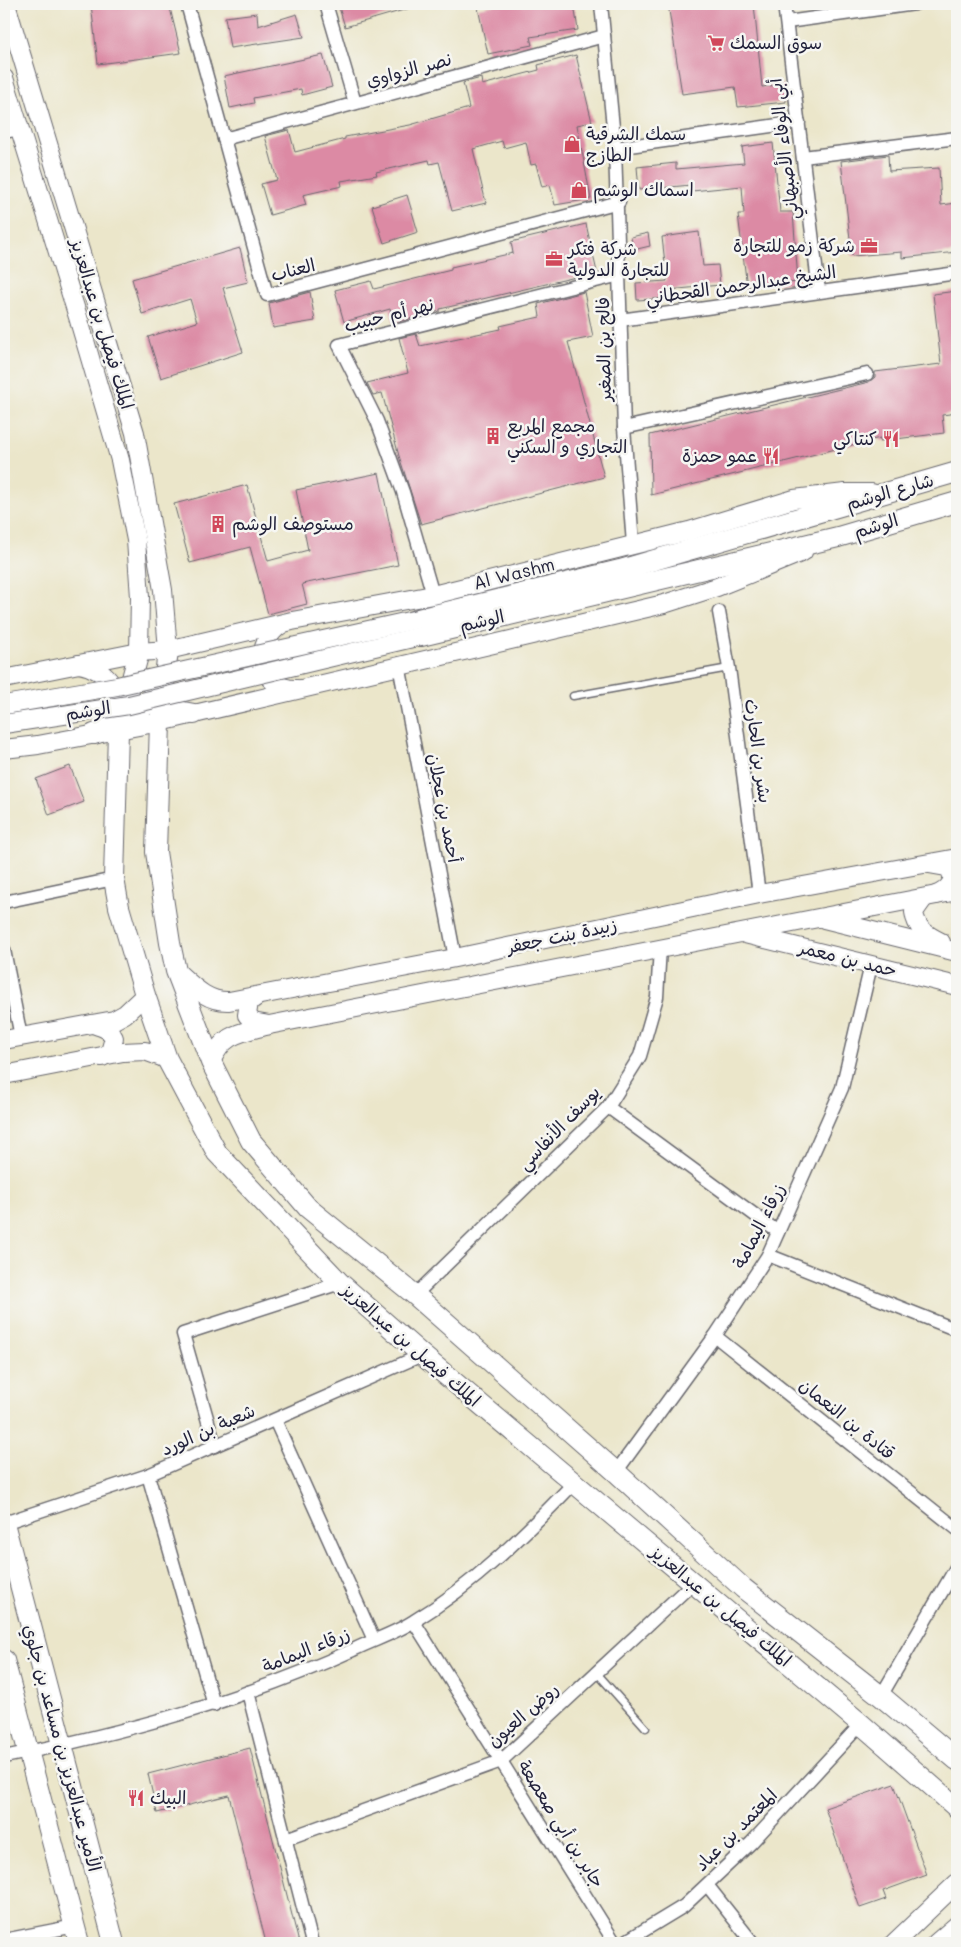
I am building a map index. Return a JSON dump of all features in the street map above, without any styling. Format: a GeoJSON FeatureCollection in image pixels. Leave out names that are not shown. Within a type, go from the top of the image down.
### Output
{"type":"FeatureCollection","features":[{"type":"Feature","properties":{"kind":"main road","name":"شارع الوشم"},"geometry":{"type":"LineString","coordinates":[[823,511],[957,472]]}},
{"type":"Feature","properties":{"kind":"main road","name":"الوشم"},"geometry":{"type":"LineString","coordinates":[[419,628],[838,537],[957,502]]}},
{"type":"Feature","properties":{"kind":"main road","name":"الوشم"},"geometry":{"type":"LineString","coordinates":[[419,628],[823,511]]}},
{"type":"Feature","properties":{"kind":"main road","name":"الملك فيصل بن عبدالعزيز"},"geometry":{"type":"LineString","coordinates":[[168,650],[158,707],[156,852],[176,971],[211,1062],[251,1141],[308,1208],[415,1295],[616,1472],[743,1588],[881,1696],[957,1760]]}},
{"type":"Feature","properties":{"kind":"main road","name":"الملك فيصل بن عبدالعزيز"},"geometry":{"type":"LineString","coordinates":[[139,652],[118,728],[114,879],[119,907],[145,995],[167,1059],[217,1153],[340,1283],[422,1356],[860,1724],[957,1808]]}},
{"type":"Feature","properties":{"kind":"main road"},"geometry":{"type":"LineString","coordinates":[[139,652],[141,674],[158,707]]}},
{"type":"Feature","properties":{"kind":"main road"},"geometry":{"type":"LineString","coordinates":[[94,734],[118,728],[132,718],[158,707],[194,714]]}},
{"type":"Feature","properties":{"kind":"main road","name":"الأمير عبدالعزيز بن مساعد بن جلوي"},"geometry":{"type":"LineString","coordinates":[[4,1523],[114,1943]]}},
{"type":"Feature","properties":{"kind":"main road","name":"الأمير عبدالعزيز بن مساعد بن جلوي"},"geometry":{"type":"LineString","coordinates":[[4,1660],[77,1934]]}},
{"type":"Feature","properties":{"kind":"street","name":"الملك فيصل بن عبدالعزيز"},"geometry":{"type":"LineString","coordinates":[[6,4],[135,433],[163,590],[168,650]]}},
{"type":"Feature","properties":{"kind":"street","name":"العناب"},"geometry":{"type":"LineString","coordinates":[[186,4],[267,296],[618,202]]}},
{"type":"Feature","properties":{"kind":"street"},"geometry":{"type":"LineString","coordinates":[[326,4],[355,103]]}},
{"type":"Feature","properties":{"kind":"street","name":"فالح بن الصغير"},"geometry":{"type":"LineString","coordinates":[[601,4],[616,148],[624,428],[633,544]]}},
{"type":"Feature","properties":{"kind":"street","name":"أبي الوفاء الأصبهاني"},"geometry":{"type":"LineString","coordinates":[[784,4],[819,291]]}},
{"type":"Feature","properties":{"kind":"street"},"geometry":{"type":"LineString","coordinates":[[787,22],[915,4]]}},
{"type":"Feature","properties":{"kind":"street","name":"نصر الزواوي"},"geometry":{"type":"LineString","coordinates":[[224,139],[604,36]]}},
{"type":"Feature","properties":{"kind":"street","name":"الملك فيصل بن عبدالعزيز"},"geometry":{"type":"LineString","coordinates":[[4,78],[11,130],[78,317],[120,460],[136,540],[140,597],[139,652]]}},
{"type":"Feature","properties":{"kind":"street"},"geometry":{"type":"LineString","coordinates":[[616,148],[799,122]]}},
{"type":"Feature","properties":{"kind":"street"},"geometry":{"type":"LineString","coordinates":[[803,157],[957,138]]}},
{"type":"Feature","properties":{"kind":"street","name":"الشيخ عبدالرحمن القحطاني"},"geometry":{"type":"LineString","coordinates":[[620,320],[957,273]]}},
{"type":"Feature","properties":{"kind":"street","name":"نهر أم حبيب"},"geometry":{"type":"LineString","coordinates":[[432,595],[403,492],[377,421],[339,345],[620,275]]}},
{"type":"Feature","properties":{"kind":"street"},"geometry":{"type":"LineString","coordinates":[[624,428],[867,374]]}},
{"type":"Feature","properties":{"kind":"street","name":"Al Washm"},"geometry":{"type":"LineString","coordinates":[[139,652],[168,650],[292,621],[432,595],[689,531],[794,499],[845,493],[888,493]]}},
{"type":"Feature","properties":{"kind":"street"},"geometry":{"type":"LineString","coordinates":[[194,714],[664,604],[717,588],[838,537]]}},
{"type":"Feature","properties":{"kind":"street","name":"بشر بن الحارث"},"geometry":{"type":"LineString","coordinates":[[719,612],[729,668],[759,894]]}},
{"type":"Feature","properties":{"kind":"street"},"geometry":{"type":"LineString","coordinates":[[292,621],[272,631],[262,651],[263,662],[266,673],[274,681],[295,689],[306,688]]}},
{"type":"Feature","properties":{"kind":"street","name":"الوشم"},"geometry":{"type":"LineString","coordinates":[[4,705],[116,686],[419,628]]}},
{"type":"Feature","properties":{"kind":"street","name":"الوشم"},"geometry":{"type":"LineString","coordinates":[[4,724],[130,705],[419,628]]}},
{"type":"Feature","properties":{"kind":"street"},"geometry":{"type":"LineString","coordinates":[[4,679],[139,652]]}},
{"type":"Feature","properties":{"kind":"street"},"geometry":{"type":"LineString","coordinates":[[79,664],[92,666],[102,672],[111,682],[115,694],[116,706],[112,718],[94,734]]}},
{"type":"Feature","properties":{"kind":"street","name":"أحمد بن عجلان"},"geometry":{"type":"LineString","coordinates":[[399,665],[455,958]]}},
{"type":"Feature","properties":{"kind":"street"},"geometry":{"type":"LineString","coordinates":[[118,728],[158,707]]}},
{"type":"Feature","properties":{"kind":"street","name":"الوشم"},"geometry":{"type":"LineString","coordinates":[[4,749],[38,746],[94,734]]}},
{"type":"Feature","properties":{"kind":"street","name":"زبيدة بنت جعفر"},"geometry":{"type":"LineString","coordinates":[[176,971],[198,991],[218,1001],[256,997],[455,958],[759,894],[957,858]]}},
{"type":"Feature","properties":{"kind":"street"},"geometry":{"type":"LineString","coordinates":[[924,864],[941,865],[950,870],[953,879],[948,888],[930,897],[914,912],[918,925],[924,933],[957,951]]}},
{"type":"Feature","properties":{"kind":"street"},"geometry":{"type":"LineString","coordinates":[[4,902],[114,879]]}},
{"type":"Feature","properties":{"kind":"street","name":"زبيدة بنت جعفر"},"geometry":{"type":"LineString","coordinates":[[211,1062],[217,1048],[229,1036],[269,1025],[740,932],[957,892]]}},
{"type":"Feature","properties":{"kind":"street","name":"حمد بن معمر"},"geometry":{"type":"LineString","coordinates":[[818,918],[957,951]]}},
{"type":"Feature","properties":{"kind":"street","name":"حمد بن معمر"},"geometry":{"type":"LineString","coordinates":[[740,932],[957,986]]}},
{"type":"Feature","properties":{"kind":"street","name":"يوسف الأنفاسي"},"geometry":{"type":"LineString","coordinates":[[415,1295],[608,1107],[640,1056],[657,997],[660,948]]}},
{"type":"Feature","properties":{"kind":"street"},"geometry":{"type":"LineString","coordinates":[[4,950],[12,1039],[120,1017],[145,995]]}},
{"type":"Feature","properties":{"kind":"street","name":"زرقاء اليمامة"},"geometry":{"type":"LineString","coordinates":[[616,1472],[715,1336],[768,1255],[842,1088],[871,965]]}},
{"type":"Feature","properties":{"kind":"street"},"geometry":{"type":"LineString","coordinates":[[256,997],[249,1002],[247,1015],[253,1022],[269,1025]]}},
{"type":"Feature","properties":{"kind":"street"},"geometry":{"type":"LineString","coordinates":[[93,1024],[105,1027],[111,1031],[114,1038],[110,1052],[102,1056]]}},
{"type":"Feature","properties":{"kind":"street"},"geometry":{"type":"LineString","coordinates":[[4,1075],[102,1056],[146,1051],[167,1059]]}},
{"type":"Feature","properties":{"kind":"street"},"geometry":{"type":"LineString","coordinates":[[608,1107],[778,1232]]}},
{"type":"Feature","properties":{"kind":"street"},"geometry":{"type":"LineString","coordinates":[[768,1255],[957,1330]]}},
{"type":"Feature","properties":{"kind":"street"},"geometry":{"type":"LineString","coordinates":[[214,1446],[183,1334],[340,1283]]}},
{"type":"Feature","properties":{"kind":"street","name":"قتادة بن النعمان"},"geometry":{"type":"LineString","coordinates":[[715,1336],[957,1529]]}},
{"type":"Feature","properties":{"kind":"street","name":"شعبة بن الورد"},"geometry":{"type":"LineString","coordinates":[[4,1523],[148,1475],[422,1356]]}},
{"type":"Feature","properties":{"kind":"street"},"geometry":{"type":"LineString","coordinates":[[275,1420],[374,1640]]}},
{"type":"Feature","properties":{"kind":"street"},"geometry":{"type":"LineString","coordinates":[[148,1475],[214,1705]]}},
{"type":"Feature","properties":{"kind":"street","name":"زرقاء اليمامة"},"geometry":{"type":"LineString","coordinates":[[4,1757],[61,1746],[214,1705],[318,1666],[414,1622],[477,1576],[526,1533],[574,1483]]}},
{"type":"Feature","properties":{"kind":"street"},"geometry":{"type":"LineString","coordinates":[[881,1696],[957,1566]]}},
{"type":"Feature","properties":{"kind":"street","name":"روض العيون"},"geometry":{"type":"LineString","coordinates":[[286,1839],[501,1760],[693,1583]]}},
{"type":"Feature","properties":{"kind":"street","name":"جابر بن أبي صعصعة"},"geometry":{"type":"LineString","coordinates":[[414,1622],[615,1943]]}},
{"type":"Feature","properties":{"kind":"street"},"geometry":{"type":"LineString","coordinates":[[248,1692],[312,1943]]}},
{"type":"Feature","properties":{"kind":"street","name":"المعتمد بن عباد"},"geometry":{"type":"LineString","coordinates":[[623,1943],[684,1906],[751,1842],[860,1724]]}},
{"type":"Feature","properties":{"kind":"street"},"geometry":{"type":"LineString","coordinates":[[706,1885],[753,1943]]}},
{"type":"Feature","properties":{"kind":"street"},"geometry":{"type":"LineString","coordinates":[[894,1943],[955,1889]]}},
{"type":"Feature","properties":{"kind":"street"},"geometry":{"type":"LineString","coordinates":[[936,1943],[957,1925]]}},
{"type":"Feature","properties":{"kind":"street"},"geometry":{"type":"LineString","coordinates":[[4,1940],[77,1934]]}},
{"type":"Feature","properties":{"kind":"lane"},"geometry":{"type":"LineString","coordinates":[[573,696],[729,668]]}},
{"type":"Feature","properties":{"kind":"lane"},"geometry":{"type":"LineString","coordinates":[[596,1672],[646,1728]]}},
{"type":"Feature","properties":{"kind":"building"},"geometry":{"type":"Polygon","coordinates":[[[91,4],[169,4],[181,53],[98,64],[91,4]]]}},
{"type":"Feature","properties":{"kind":"building"},"geometry":{"type":"Polygon","coordinates":[[[338,4],[414,4],[414,7],[345,27],[338,4]]]}},
{"type":"Feature","properties":{"kind":"building"},"geometry":{"type":"Polygon","coordinates":[[[499,4],[574,4],[578,30],[530,37],[532,45],[488,54],[478,8],[499,4]]]}},
{"type":"Feature","properties":{"kind":"building","name":"سوق السمك"},"geometry":{"type":"Polygon","coordinates":[[[668,4],[754,4],[762,87],[784,84],[786,102],[738,107],[735,87],[682,94],[668,4]]]}},
{"type":"Feature","properties":{"kind":"building"},"geometry":{"type":"Polygon","coordinates":[[[257,13],[258,26],[297,14],[304,37],[230,48],[225,17],[257,13]]]}},
{"type":"Feature","properties":{"kind":"building"},"geometry":{"type":"Polygon","coordinates":[[[323,55],[332,87],[302,95],[301,89],[253,98],[254,103],[230,108],[224,76],[323,55]]]}},
{"type":"Feature","properties":{"kind":"building"},"geometry":{"type":"Polygon","coordinates":[[[576,55],[592,122],[577,125],[591,199],[555,205],[550,185],[542,187],[536,164],[531,165],[526,142],[504,148],[502,141],[473,149],[486,203],[452,211],[439,162],[430,164],[429,160],[376,172],[377,175],[341,181],[342,186],[303,195],[306,205],[270,215],[261,184],[277,180],[265,136],[289,130],[295,152],[345,139],[345,137],[410,125],[469,108],[463,83],[481,78],[482,85],[539,70],[538,65],[576,55]]]}},
{"type":"Feature","properties":{"kind":"building"},"geometry":{"type":"Polygon","coordinates":[[[773,143],[780,212],[793,212],[798,282],[747,287],[738,214],[744,214],[742,186],[692,191],[691,185],[639,190],[637,167],[676,163],[676,169],[744,163],[742,147],[773,143]]]}},
{"type":"Feature","properties":{"kind":"building"},"geometry":{"type":"Polygon","coordinates":[[[888,155],[889,171],[939,168],[941,205],[957,203],[957,252],[902,258],[902,252],[852,256],[841,161],[888,155]]]}},
{"type":"Feature","properties":{"kind":"building"},"geometry":{"type":"Polygon","coordinates":[[[407,195],[418,232],[384,243],[372,206],[407,195]]]}},
{"type":"Feature","properties":{"kind":"building"},"geometry":{"type":"Polygon","coordinates":[[[586,224],[597,272],[440,309],[440,311],[394,323],[390,309],[344,322],[335,290],[371,281],[374,289],[451,270],[451,267],[513,253],[511,242],[586,224]]]}},
{"type":"Feature","properties":{"kind":"building"},"geometry":{"type":"Polygon","coordinates":[[[699,232],[703,266],[718,265],[720,285],[668,290],[669,298],[637,300],[636,283],[667,281],[662,237],[699,232]]]}},
{"type":"Feature","properties":{"kind":"building"},"geometry":{"type":"Polygon","coordinates":[[[648,233],[650,246],[633,250],[631,237],[648,233]]]}},
{"type":"Feature","properties":{"kind":"building"},"geometry":{"type":"Polygon","coordinates":[[[240,248],[248,282],[223,288],[243,352],[161,378],[148,337],[197,322],[190,299],[142,314],[132,279],[240,248]]]}},
{"type":"Feature","properties":{"kind":"building"},"geometry":{"type":"Polygon","coordinates":[[[957,291],[957,413],[942,415],[944,433],[880,441],[880,438],[651,495],[650,435],[869,382],[875,377],[875,372],[941,364],[933,294],[957,291]]]}},
{"type":"Feature","properties":{"kind":"building"},"geometry":{"type":"Polygon","coordinates":[[[310,292],[315,321],[273,328],[269,303],[310,292]]]}},
{"type":"Feature","properties":{"kind":"building","name":"مجمع المربع التجاري و السكني"},"geometry":{"type":"Polygon","coordinates":[[[584,292],[593,337],[568,342],[604,477],[421,524],[399,456],[382,393],[373,395],[367,383],[408,373],[399,338],[416,334],[420,346],[501,329],[500,326],[540,317],[538,304],[584,292]]]}},
{"type":"Feature","properties":{"kind":"building"},"geometry":{"type":"Polygon","coordinates":[[[379,473],[398,565],[302,584],[307,604],[268,614],[250,547],[190,563],[174,504],[247,485],[268,561],[308,550],[296,490],[379,473]]]}},
{"type":"Feature","properties":{"kind":"building"},"geometry":{"type":"Polygon","coordinates":[[[70,766],[84,802],[49,815],[36,779],[70,766]]]}},
{"type":"Feature","properties":{"kind":"building"},"geometry":{"type":"Polygon","coordinates":[[[250,1748],[299,1943],[266,1943],[229,1795],[157,1813],[148,1774],[250,1748]]]}},
{"type":"Feature","properties":{"kind":"building"},"geometry":{"type":"Polygon","coordinates":[[[894,1784],[927,1875],[883,1891],[886,1899],[860,1908],[825,1808],[894,1784]]]}},
{"type":"Feature","properties":{"kind":"place","name":"سوق السمك"},"geometry":{"type":"Point","coordinates":[716,43]}},
{"type":"Feature","properties":{"kind":"place","name":"سمك الشرقية الطازج"},"geometry":{"type":"Point","coordinates":[572,144]}},
{"type":"Feature","properties":{"kind":"place","name":"اسماك الوشم"},"geometry":{"type":"Point","coordinates":[579,190]}},
{"type":"Feature","properties":{"kind":"place","name":"شركة زمو للتجارة"},"geometry":{"type":"Point","coordinates":[869,246]}},
{"type":"Feature","properties":{"kind":"place","name":"شركة فتكر للتجارة الدولية"},"geometry":{"type":"Point","coordinates":[554,259]}},
{"type":"Feature","properties":{"kind":"place","name":"مجمع المربع التجاري و السكني"},"geometry":{"type":"Point","coordinates":[493,436]}},
{"type":"Feature","properties":{"kind":"place","name":"كنتاكي"},"geometry":{"type":"Point","coordinates":[891,439]}},
{"type":"Feature","properties":{"kind":"place","name":"عمو حمزة"},"geometry":{"type":"Point","coordinates":[771,456]}},
{"type":"Feature","properties":{"kind":"place","name":"مستوصف الوشم"},"geometry":{"type":"Point","coordinates":[218,524]}},
{"type":"Feature","properties":{"kind":"place","name":"البيك"},"geometry":{"type":"Point","coordinates":[136,1798]}}]}
